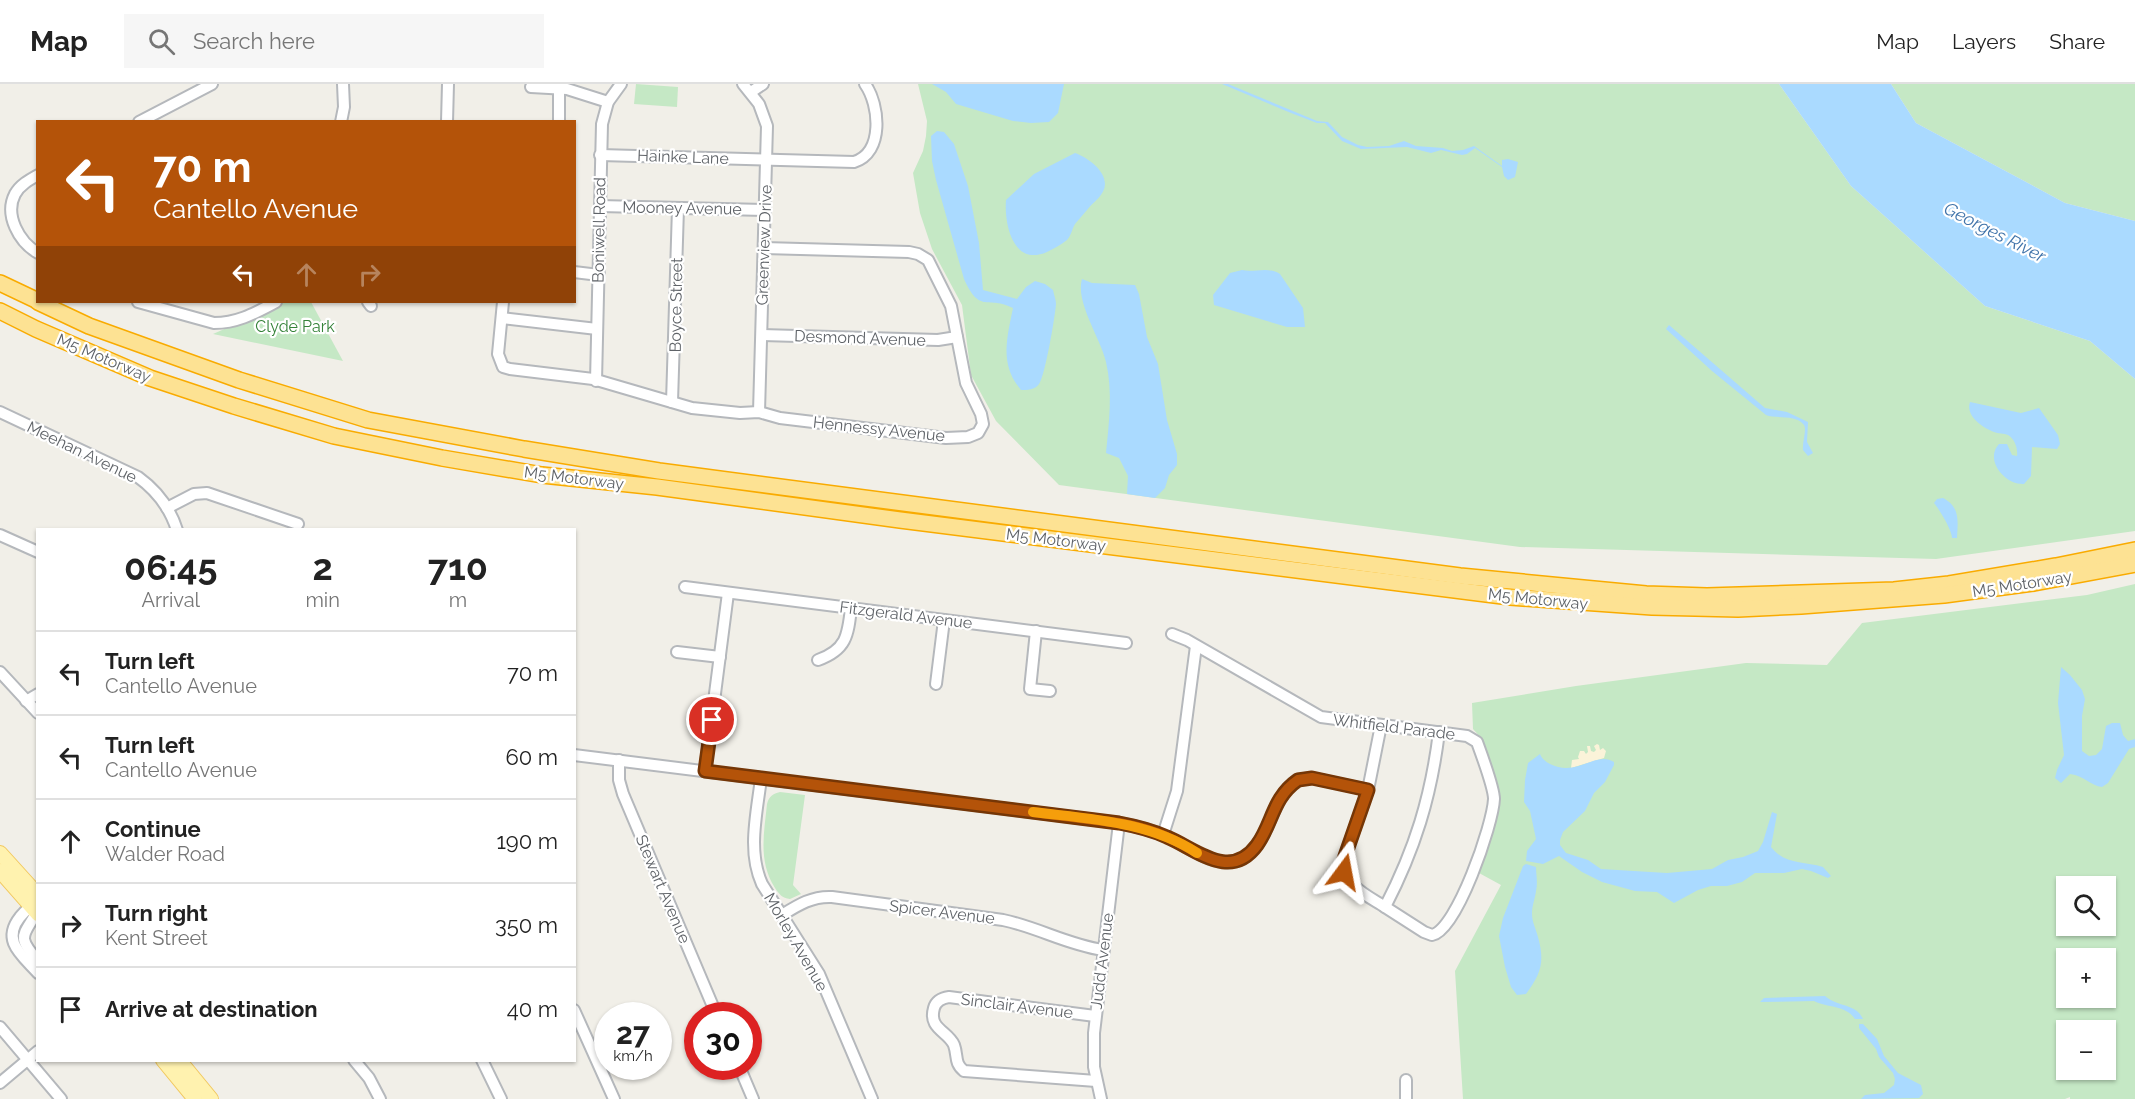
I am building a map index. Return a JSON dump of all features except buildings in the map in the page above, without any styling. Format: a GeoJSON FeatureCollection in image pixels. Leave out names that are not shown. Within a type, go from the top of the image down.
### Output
{"type":"FeatureCollection","features":[{"type":"Feature","properties":{"kind":"highway","name":"M5 Motorway"},"geometry":{"type":"LineString","coordinates":[[0,283],[36,300]]}},
{"type":"Feature","properties":{"kind":"highway","name":"M5 Motorway"},"geometry":{"type":"LineString","coordinates":[[42,303],[89,326],[239,380],[368,420],[658,471],[1460,576],[1646,594],[1707,596],[1894,590],[1949,584],[2135,550]]}},
{"type":"Feature","properties":{"kind":"highway","name":"M5 Motorway"},"geometry":{"type":"LineString","coordinates":[[0,311],[150,378],[234,406],[334,436],[442,458],[542,475],[657,487],[911,522],[1510,597],[1595,604],[1738,609],[1858,603],[1944,596],[2034,583],[2135,564]]}},
{"type":"Feature","properties":{"kind":"main road"},"geometry":{"type":"LineString","coordinates":[[0,853],[36,906]]}},
{"type":"Feature","properties":{"kind":"main road"},"geometry":{"type":"LineString","coordinates":[[0,871],[36,906]]}},
{"type":"Feature","properties":{"kind":"main road"},"geometry":{"type":"LineString","coordinates":[[166,1062],[195,1099]]}},
{"type":"Feature","properties":{"kind":"main road"},"geometry":{"type":"LineString","coordinates":[[181,1062],[211,1099]]}},
{"type":"Feature","properties":{"kind":"street"},"geometry":{"type":"LineString","coordinates":[[142,120],[195,88],[212,84]]}},
{"type":"Feature","properties":{"kind":"street"},"geometry":{"type":"LineString","coordinates":[[341,120],[344,107],[342,84]]}},
{"type":"Feature","properties":{"kind":"street"},"geometry":{"type":"LineString","coordinates":[[447,120],[448,84]]}},
{"type":"Feature","properties":{"kind":"street","name":"Boniwell Road"},"geometry":{"type":"LineString","coordinates":[[596,381],[602,123],[608,102],[621,84]]}},
{"type":"Feature","properties":{"kind":"street"},"geometry":{"type":"LineString","coordinates":[[747,88],[763,84]]}},
{"type":"Feature","properties":{"kind":"street","name":"Hainke Lane"},"geometry":{"type":"LineString","coordinates":[[600,155],[854,162],[863,159],[872,145],[877,128],[873,102],[865,84]]}},
{"type":"Feature","properties":{"kind":"street"},"geometry":{"type":"LineString","coordinates":[[531,87],[564,87],[608,102]]}},
{"type":"Feature","properties":{"kind":"street"},"geometry":{"type":"LineString","coordinates":[[559,120],[564,87]]}},
{"type":"Feature","properties":{"kind":"street","name":"Greenview Drive"},"geometry":{"type":"LineString","coordinates":[[747,88],[763,111],[767,126],[759,412]]}},
{"type":"Feature","properties":{"kind":"street"},"geometry":{"type":"LineString","coordinates":[[36,176],[16,192],[12,209],[16,231],[22,240],[36,251]]}},
{"type":"Feature","properties":{"kind":"street","name":"Mooney Avenue"},"geometry":{"type":"LineString","coordinates":[[600,206],[765,210]]}},
{"type":"Feature","properties":{"kind":"street","name":"Boyce Street"},"geometry":{"type":"LineString","coordinates":[[672,402],[678,208]]}},
{"type":"Feature","properties":{"kind":"street","name":"Hennessy Avenue"},"geometry":{"type":"LineString","coordinates":[[503,303],[498,354],[503,367],[596,381],[692,408],[740,413],[759,412],[780,418],[934,436],[968,437],[978,433],[983,424],[981,414],[966,383],[951,306],[928,260],[918,254],[764,248]]}},
{"type":"Feature","properties":{"kind":"street"},"geometry":{"type":"LineString","coordinates":[[576,272],[599,276]]}},
{"type":"Feature","properties":{"kind":"street"},"geometry":{"type":"LineString","coordinates":[[142,303],[214,323],[224,323],[237,321],[274,303]]}},
{"type":"Feature","properties":{"kind":"street"},"geometry":{"type":"LineString","coordinates":[[502,318],[597,329]]}},
{"type":"Feature","properties":{"kind":"street","name":"Desmond Avenue"},"geometry":{"type":"LineString","coordinates":[[762,335],[938,340],[957,337]]}},
{"type":"Feature","properties":{"kind":"street","name":"Meehan Avenue"},"geometry":{"type":"LineString","coordinates":[[0,412],[138,477],[151,488],[167,508],[176,528]]}},
{"type":"Feature","properties":{"kind":"street"},"geometry":{"type":"LineString","coordinates":[[167,508],[194,494],[207,493],[298,524]]}},
{"type":"Feature","properties":{"kind":"street"},"geometry":{"type":"LineString","coordinates":[[0,535],[36,551]]}},
{"type":"Feature","properties":{"kind":"street","name":"Fitzgerald Avenue"},"geometry":{"type":"LineString","coordinates":[[685,588],[1126,642]]}},
{"type":"Feature","properties":{"kind":"street"},"geometry":{"type":"LineString","coordinates":[[705,771],[728,593]]}},
{"type":"Feature","properties":{"kind":"street"},"geometry":{"type":"LineString","coordinates":[[818,660],[832,655],[842,645],[848,633],[851,608]]}},
{"type":"Feature","properties":{"kind":"street"},"geometry":{"type":"LineString","coordinates":[[936,684],[944,620]]}},
{"type":"Feature","properties":{"kind":"street"},"geometry":{"type":"LineString","coordinates":[[1036,631],[1030,689],[1050,691]]}},
{"type":"Feature","properties":{"kind":"street","name":"Whitfield Parade"},"geometry":{"type":"LineString","coordinates":[[1172,634],[1320,717],[1471,737],[1478,746],[1494,796],[1481,848],[1457,907],[1439,933],[1432,935],[1385,907]]}},
{"type":"Feature","properties":{"kind":"street"},"geometry":{"type":"LineString","coordinates":[[1163,835],[1177,791],[1196,646]]}},
{"type":"Feature","properties":{"kind":"street"},"geometry":{"type":"LineString","coordinates":[[677,652],[720,657]]}},
{"type":"Feature","properties":{"kind":"street"},"geometry":{"type":"LineString","coordinates":[[0,672],[36,712]]}},
{"type":"Feature","properties":{"kind":"street"},"geometry":{"type":"LineString","coordinates":[[26,701],[36,695]]}},
{"type":"Feature","properties":{"kind":"street"},"geometry":{"type":"LineString","coordinates":[[1381,725],[1368,790],[1343,868],[1354,886],[1385,907],[1403,872],[1420,826],[1432,781],[1439,732]]}},
{"type":"Feature","properties":{"kind":"street"},"geometry":{"type":"LineString","coordinates":[[576,755],[1119,823],[1163,835],[1206,859],[1218,862],[1232,861],[1245,856],[1257,845],[1279,799],[1298,780],[1312,778],[1368,790]]}},
{"type":"Feature","properties":{"kind":"street","name":"Stewart Avenue"},"geometry":{"type":"LineString","coordinates":[[619,760],[619,780],[623,794],[711,1002]]}},
{"type":"Feature","properties":{"kind":"street","name":"Morley Avenue"},"geometry":{"type":"LineString","coordinates":[[761,778],[754,837],[754,862],[762,884],[819,974],[872,1099]]}},
{"type":"Feature","properties":{"kind":"street","name":"Judd Avenue"},"geometry":{"type":"LineString","coordinates":[[1101,1099],[1096,1081],[1093,1053],[1095,1016],[1119,823]]}},
{"type":"Feature","properties":{"kind":"street","name":"Spicer Avenue"},"geometry":{"type":"LineString","coordinates":[[782,915],[807,900],[832,897],[1003,920],[1026,925],[1086,947],[1103,950]]}},
{"type":"Feature","properties":{"kind":"street"},"geometry":{"type":"LineString","coordinates":[[36,906],[23,938],[25,946],[36,959]]}},
{"type":"Feature","properties":{"kind":"street"},"geometry":{"type":"LineString","coordinates":[[36,906],[14,926],[12,940],[18,951],[36,971]]}},
{"type":"Feature","properties":{"kind":"street","name":"Sinclair Avenue"},"geometry":{"type":"LineString","coordinates":[[1095,1016],[949,997],[940,1000],[933,1013],[937,1028],[952,1042],[956,1060],[964,1071],[1096,1081]]}},
{"type":"Feature","properties":{"kind":"street"},"geometry":{"type":"LineString","coordinates":[[576,1014],[614,1099]]}},
{"type":"Feature","properties":{"kind":"street"},"geometry":{"type":"LineString","coordinates":[[0,1027],[61,1099]]}},
{"type":"Feature","properties":{"kind":"street"},"geometry":{"type":"LineString","coordinates":[[0,1083],[36,1053]]}},
{"type":"Feature","properties":{"kind":"street"},"geometry":{"type":"LineString","coordinates":[[356,1062],[369,1078],[380,1099]]}},
{"type":"Feature","properties":{"kind":"street"},"geometry":{"type":"LineString","coordinates":[[483,1062],[501,1099]]}},
{"type":"Feature","properties":{"kind":"street"},"geometry":{"type":"LineString","coordinates":[[745,1080],[753,1099]]}},
{"type":"Feature","properties":{"kind":"street"},"geometry":{"type":"LineString","coordinates":[[1406,1080],[1406,1099]]}},
{"type":"Feature","properties":{"kind":"green space"},"geometry":{"type":"Polygon","coordinates":[[[636,84],[678,87],[677,107],[634,104],[636,84]]]}},
{"type":"Feature","properties":{"kind":"green space"},"geometry":{"type":"Polygon","coordinates":[[[918,84],[1779,84],[1851,186],[1985,306],[2090,341],[2135,379],[2135,531],[1936,559],[1520,547],[1059,485],[996,421],[971,375],[962,305],[932,249],[920,213],[913,173],[923,151],[927,121],[918,84]]]}},
{"type":"Feature","properties":{"kind":"green space"},"geometry":{"type":"Polygon","coordinates":[[[1891,84],[2135,84],[2135,221],[2065,203],[1916,123],[1891,84]]]}},
{"type":"Feature","properties":{"kind":"green space","name":"Clyde Park"},"geometry":{"type":"Polygon","coordinates":[[[283,303],[312,303],[343,361],[213,334],[283,303]]]}},
{"type":"Feature","properties":{"kind":"green space"},"geometry":{"type":"Polygon","coordinates":[[[2135,584],[2135,1099],[2070,1099],[2070,1097],[2065,1099],[1463,1099],[1455,971],[1501,885],[1479,873],[1500,796],[1482,739],[1473,729],[1472,703],[1746,663],[1827,665],[1862,623],[2087,595],[2135,584]]]}},
{"type":"Feature","properties":{"kind":"green space"},"geometry":{"type":"Polygon","coordinates":[[[780,792],[805,795],[793,885],[801,894],[790,899],[785,898],[775,888],[764,857],[767,804],[772,796],[780,792]]]}},
{"type":"Feature","properties":{"kind":"sand"},"geometry":{"type":"Polygon","coordinates":[[[1597,744],[1600,750],[1603,748],[1606,751],[1604,758],[1571,768],[1572,760],[1579,759],[1580,751],[1586,754],[1587,746],[1590,746],[1591,751],[1594,752],[1596,750],[1594,746],[1597,744]]]}},
{"type":"Feature","properties":{"kind":"water"},"geometry":{"type":"Polygon","coordinates":[[[932,84],[1064,84],[1058,113],[1049,122],[1031,123],[1013,121],[956,104],[946,92],[932,84]]]}},
{"type":"Feature","properties":{"kind":"water"},"geometry":{"type":"Polygon","coordinates":[[[1222,84],[1228,84],[1317,121],[1328,122],[1342,137],[1358,145],[1389,146],[1404,141],[1416,146],[1452,151],[1474,146],[1502,166],[1502,160],[1518,162],[1515,177],[1508,180],[1504,176],[1502,167],[1475,148],[1462,155],[1441,150],[1431,153],[1407,147],[1361,149],[1342,141],[1325,123],[1317,123],[1222,84]]]}},
{"type":"Feature","properties":{"kind":"water","name":"Georges River"},"geometry":{"type":"Polygon","coordinates":[[[1779,84],[1891,84],[1916,123],[2065,203],[2135,221],[2135,379],[2090,341],[1985,306],[1851,186],[1779,84]]]}},
{"type":"Feature","properties":{"kind":"water"},"geometry":{"type":"Polygon","coordinates":[[[937,131],[944,132],[954,144],[968,186],[979,243],[983,290],[1017,299],[1026,287],[1035,281],[1053,290],[1056,304],[1049,346],[1041,379],[1033,389],[1021,390],[1014,380],[1007,361],[1007,340],[1013,308],[1004,304],[980,301],[964,279],[932,161],[931,136],[937,131]]]}},
{"type":"Feature","properties":{"kind":"water"},"geometry":{"type":"Polygon","coordinates":[[[1075,153],[1099,169],[1105,184],[1103,192],[1075,224],[1067,240],[1047,252],[1035,255],[1026,254],[1013,241],[1009,231],[1006,200],[1034,174],[1075,153]]]}},
{"type":"Feature","properties":{"kind":"water"},"geometry":{"type":"Polygon","coordinates":[[[1242,270],[1271,270],[1280,274],[1303,308],[1305,327],[1287,327],[1214,305],[1213,295],[1230,273],[1242,270]]]}},
{"type":"Feature","properties":{"kind":"water"},"geometry":{"type":"Polygon","coordinates":[[[1082,279],[1092,283],[1135,285],[1139,294],[1147,337],[1158,364],[1167,420],[1177,454],[1177,465],[1169,475],[1165,488],[1155,498],[1127,494],[1128,476],[1119,458],[1106,453],[1110,408],[1108,373],[1103,353],[1085,309],[1081,288],[1082,279]]]}},
{"type":"Feature","properties":{"kind":"water"},"geometry":{"type":"Polygon","coordinates":[[[1669,325],[1765,408],[1787,412],[1808,422],[1807,442],[1813,453],[1808,456],[1803,450],[1805,427],[1801,422],[1791,418],[1766,415],[1712,371],[1666,329],[1669,325]]]}},
{"type":"Feature","properties":{"kind":"water"},"geometry":{"type":"Polygon","coordinates":[[[1970,402],[2021,413],[2039,408],[2058,435],[2060,444],[2057,449],[2032,447],[2031,476],[2024,484],[2010,480],[1999,470],[1994,457],[1999,444],[2007,444],[2012,455],[2017,456],[2014,442],[2008,435],[1996,433],[1976,421],[1970,412],[1970,402]]]}},
{"type":"Feature","properties":{"kind":"water"},"geometry":{"type":"Polygon","coordinates":[[[1943,498],[1949,502],[1957,515],[1957,538],[1952,538],[1948,525],[1934,503],[1937,499],[1943,498]]]}},
{"type":"Feature","properties":{"kind":"water"},"geometry":{"type":"Polygon","coordinates":[[[2061,667],[2082,690],[2085,699],[2082,716],[2082,751],[2089,756],[2096,755],[2102,749],[2106,726],[2112,723],[2120,723],[2123,735],[2128,741],[2135,739],[2135,747],[2129,749],[2108,783],[2102,787],[2070,774],[2061,783],[2055,778],[2064,755],[2058,703],[2061,667]]]}},
{"type":"Feature","properties":{"kind":"water"},"geometry":{"type":"Polygon","coordinates":[[[1540,754],[1550,764],[1569,768],[1600,759],[1614,762],[1605,782],[1594,793],[1585,811],[1563,832],[1560,840],[1560,845],[1566,853],[1588,860],[1601,869],[1667,873],[1712,869],[1728,860],[1758,851],[1772,812],[1777,814],[1771,847],[1776,853],[1788,860],[1823,867],[1831,876],[1828,878],[1802,869],[1784,873],[1755,873],[1742,882],[1698,890],[1674,903],[1657,892],[1635,891],[1602,882],[1559,856],[1543,864],[1526,861],[1527,851],[1536,839],[1530,811],[1524,802],[1525,780],[1528,763],[1540,754]]]}},
{"type":"Feature","properties":{"kind":"water"},"geometry":{"type":"Polygon","coordinates":[[[1526,864],[1536,867],[1537,885],[1532,914],[1540,946],[1541,961],[1538,974],[1531,987],[1526,994],[1517,995],[1511,987],[1499,936],[1503,918],[1523,866],[1526,864]]]}},
{"type":"Feature","properties":{"kind":"water"},"geometry":{"type":"Polygon","coordinates":[[[1825,996],[1856,1010],[1863,1019],[1855,1019],[1847,1011],[1814,1001],[1760,1002],[1764,998],[1825,996]]]}},
{"type":"Feature","properties":{"kind":"water"},"geometry":{"type":"Polygon","coordinates":[[[1859,1024],[1863,1024],[1877,1039],[1884,1056],[1898,1073],[1921,1085],[1923,1094],[1919,1098],[1861,1099],[1865,1095],[1884,1093],[1894,1085],[1895,1079],[1893,1073],[1859,1028],[1859,1024]]]}},
{"type":"Feature","properties":{"kind":"slow traffic"},"geometry":{"type":"LineString","coordinates":[[1033,812],[1137,827],[1170,838],[1197,853]]}},
{"type":"Feature","properties":{"kind":"route"},"geometry":{"type":"LineString","coordinates":[[712,720],[705,771],[1119,823],[1163,835],[1206,859],[1218,862],[1240,859],[1257,845],[1279,799],[1289,786],[1298,780],[1312,778],[1368,790],[1344,859],[1344,872]]}}]}
